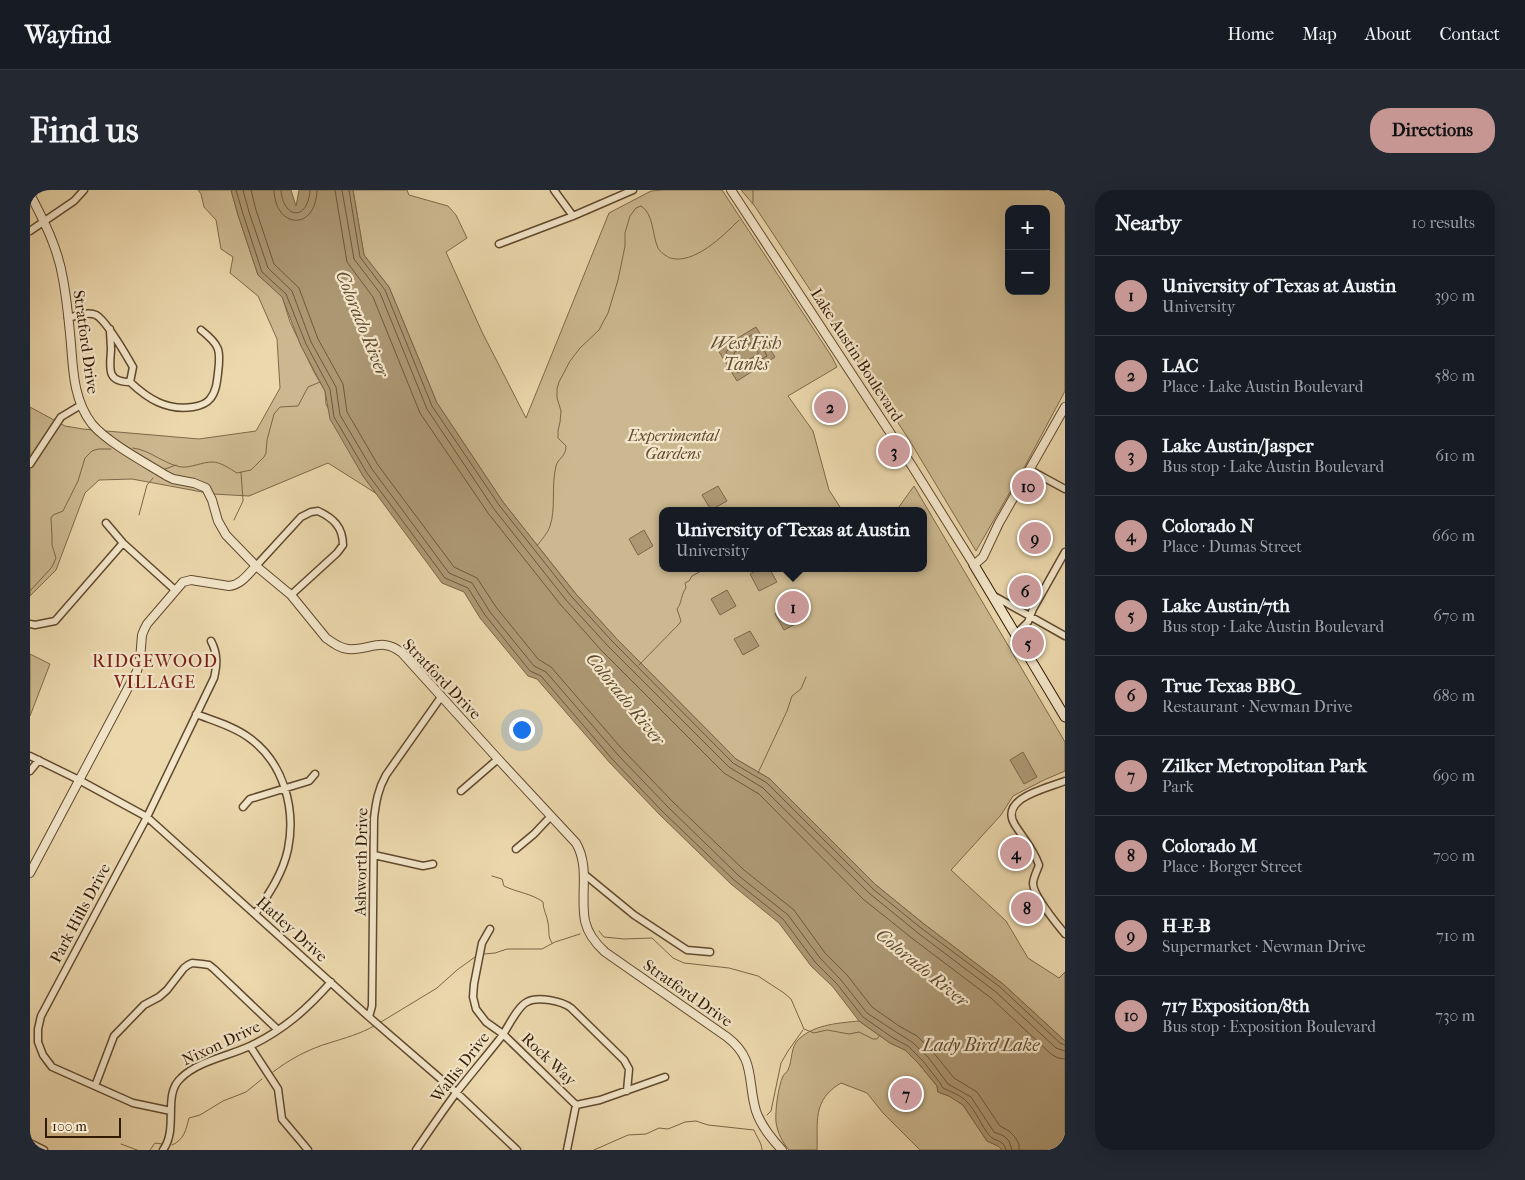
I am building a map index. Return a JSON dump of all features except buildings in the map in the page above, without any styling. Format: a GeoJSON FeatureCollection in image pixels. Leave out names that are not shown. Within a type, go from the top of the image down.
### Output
{"type":"FeatureCollection","features":[{"type":"Feature","properties":{"kind":"main road","name":"Lake Austin Boulevard"},"geometry":{"type":"LineString","coordinates":[[974,565],[1065,717]]}},
{"type":"Feature","properties":{"kind":"street"},"geometry":{"type":"LineString","coordinates":[[30,231],[74,201],[84,190]]}},
{"type":"Feature","properties":{"kind":"street"},"geometry":{"type":"LineString","coordinates":[[554,190],[573,216]]}},
{"type":"Feature","properties":{"kind":"street"},"geometry":{"type":"LineString","coordinates":[[499,244],[573,216],[633,190]]}},
{"type":"Feature","properties":{"kind":"street","name":"Lake Austin Boulevard"},"geometry":{"type":"LineString","coordinates":[[731,190],[908,460],[974,565]]}},
{"type":"Feature","properties":{"kind":"street","name":"Stratford Drive"},"geometry":{"type":"LineString","coordinates":[[30,194],[57,252],[68,318],[75,386],[81,404],[92,424],[109,439],[167,476],[206,488],[226,535],[256,566],[291,595],[332,643],[348,648],[377,644],[392,646],[402,652],[576,843],[584,866],[584,914],[590,936],[605,952],[735,1043],[742,1051],[748,1065],[754,1100],[761,1123],[782,1150]]}},
{"type":"Feature","properties":{"kind":"street"},"geometry":{"type":"LineString","coordinates":[[68,318],[90,314],[96,315],[110,329],[133,367],[130,382]]}},
{"type":"Feature","properties":{"kind":"street"},"geometry":{"type":"LineString","coordinates":[[110,329],[110,374],[117,380],[130,382],[143,394],[173,408],[200,406],[210,399],[216,385],[220,355],[214,341],[201,330]]}},
{"type":"Feature","properties":{"kind":"street"},"geometry":{"type":"LineString","coordinates":[[30,464],[61,417],[81,404]]}},
{"type":"Feature","properties":{"kind":"street"},"geometry":{"type":"LineString","coordinates":[[974,565],[983,557],[999,523],[1065,407]]}},
{"type":"Feature","properties":{"kind":"street"},"geometry":{"type":"LineString","coordinates":[[1030,470],[1064,486]]}},
{"type":"Feature","properties":{"kind":"street"},"geometry":{"type":"LineString","coordinates":[[30,873],[137,671],[144,630],[183,582],[191,580],[229,586],[238,584],[306,514],[318,511],[337,524],[343,538],[342,545],[337,553],[291,595]]}},
{"type":"Feature","properties":{"kind":"street"},"geometry":{"type":"LineString","coordinates":[[106,523],[123,543],[176,590]]}},
{"type":"Feature","properties":{"kind":"street"},"geometry":{"type":"LineString","coordinates":[[30,624],[35,625],[55,621],[123,543]]}},
{"type":"Feature","properties":{"kind":"street"},"geometry":{"type":"LineString","coordinates":[[1015,635],[1028,622],[1065,552]]}},
{"type":"Feature","properties":{"kind":"street"},"geometry":{"type":"LineString","coordinates":[[991,595],[1065,636]]}},
{"type":"Feature","properties":{"kind":"street","name":"Park Hills Drive"},"geometry":{"type":"LineString","coordinates":[[170,1111],[133,1103],[52,1067],[43,1055],[38,1042],[38,1029],[41,1016],[146,817],[214,678],[217,653],[211,641]]}},
{"type":"Feature","properties":{"kind":"street","name":"Ashworth Drive"},"geometry":{"type":"LineString","coordinates":[[369,1017],[372,1006],[374,818],[376,803],[380,786],[441,697]]}},
{"type":"Feature","properties":{"kind":"street"},"geometry":{"type":"LineString","coordinates":[[196,714],[232,727],[264,750],[277,768],[285,788],[290,811],[288,850],[282,868],[268,895],[255,914]]}},
{"type":"Feature","properties":{"kind":"street","name":"Hatley Drive"},"geometry":{"type":"LineString","coordinates":[[30,756],[79,780],[146,817],[369,1017],[457,1092],[517,1150]]}},
{"type":"Feature","properties":{"kind":"street"},"geometry":{"type":"LineString","coordinates":[[461,791],[498,759]]}},
{"type":"Feature","properties":{"kind":"street"},"geometry":{"type":"LineString","coordinates":[[30,771],[39,760]]}},
{"type":"Feature","properties":{"kind":"street"},"geometry":{"type":"LineString","coordinates":[[243,807],[250,799],[309,781],[315,774]]}},
{"type":"Feature","properties":{"kind":"street"},"geometry":{"type":"LineString","coordinates":[[1065,781],[1040,790],[1018,801],[1012,808],[1011,815],[1014,823],[1035,855],[1039,866],[1033,882],[1034,889],[1050,916],[1065,934]]}},
{"type":"Feature","properties":{"kind":"street"},"geometry":{"type":"LineString","coordinates":[[516,849],[551,816]]}},
{"type":"Feature","properties":{"kind":"street"},"geometry":{"type":"LineString","coordinates":[[374,855],[424,866],[433,864]]}},
{"type":"Feature","properties":{"kind":"street"},"geometry":{"type":"LineString","coordinates":[[584,874],[634,915],[687,950],[710,952]]}},
{"type":"Feature","properties":{"kind":"street","name":"Rock Way"},"geometry":{"type":"LineString","coordinates":[[490,929],[482,943],[474,984],[473,997],[476,1008],[486,1022],[503,1034],[576,1104]]}},
{"type":"Feature","properties":{"kind":"street"},"geometry":{"type":"LineString","coordinates":[[95,1086],[114,1036],[144,1005],[167,990],[184,968],[192,963],[209,966],[214,969],[278,1030]]}},
{"type":"Feature","properties":{"kind":"street","name":"Nixon Drive"},"geometry":{"type":"LineString","coordinates":[[163,1150],[168,1143],[172,1127],[170,1111],[172,1097],[180,1078],[192,1070],[250,1046],[288,1024],[309,1006],[331,982]]}},
{"type":"Feature","properties":{"kind":"street","name":"Wallis Drive"},"geometry":{"type":"LineString","coordinates":[[416,1150],[457,1092],[527,1002],[556,1000],[571,1008],[624,1060],[629,1069],[627,1091]]}},
{"type":"Feature","properties":{"kind":"street"},"geometry":{"type":"LineString","coordinates":[[250,1046],[278,1089],[282,1119],[308,1150]]}},
{"type":"Feature","properties":{"kind":"street"},"geometry":{"type":"LineString","coordinates":[[567,1150],[576,1104],[600,1100],[665,1077]]}},
{"type":"Feature","properties":{"kind":"street"},"geometry":{"type":"LineString","coordinates":[[30,1143],[44,1150]]}},
{"type":"Feature","properties":{"kind":"green space"},"geometry":{"type":"Polygon","coordinates":[[[198,190],[231,190],[258,275],[282,296],[290,322],[325,391],[326,404],[363,476],[377,494],[328,463],[249,496],[213,494],[132,479],[99,480],[85,493],[56,570],[30,596],[30,407],[65,426],[199,439],[256,431],[280,388],[277,339],[258,296],[230,273],[233,257],[221,249],[216,220],[204,207],[198,190]]]}},
{"type":"Feature","properties":{"kind":"green space","name":"Experimental Gardens"},"geometry":{"type":"Polygon","coordinates":[[[353,190],[407,190],[409,195],[448,206],[456,215],[467,238],[446,252],[482,332],[526,418],[609,213],[651,191],[722,190],[837,367],[788,396],[813,431],[829,490],[840,507],[659,507],[659,572],[927,572],[927,508],[1065,742],[1065,771],[1013,796],[1001,815],[951,870],[1006,921],[1028,958],[1059,978],[1065,972],[1065,1041],[1003,984],[876,885],[770,779],[736,759],[615,637],[576,594],[503,502],[437,403],[389,287],[364,255],[353,190]]]}},
{"type":"Feature","properties":{"kind":"green space"},"geometry":{"type":"Polygon","coordinates":[[[741,190],[1065,190],[1065,391],[1025,466],[976,551],[908,438],[754,205],[741,190]]]}},
{"type":"Feature","properties":{"kind":"green space"},"geometry":{"type":"Polygon","coordinates":[[[914,486],[926,507],[899,507],[914,486]]]}},
{"type":"Feature","properties":{"kind":"green space"},"geometry":{"type":"Polygon","coordinates":[[[30,654],[50,664],[30,716],[30,654]]]}},
{"type":"Feature","properties":{"kind":"green space"},"geometry":{"type":"Polygon","coordinates":[[[859,1021],[890,1043],[905,1050],[937,1086],[938,1092],[949,1096],[963,1105],[987,1141],[1002,1150],[920,1150],[883,1113],[867,1093],[841,1083],[825,1097],[821,1104],[817,1121],[817,1150],[789,1150],[778,1130],[776,1112],[780,1086],[783,1076],[790,1066],[792,1053],[797,1041],[806,1033],[821,1027],[859,1021]]]}},
{"type":"Feature","properties":{"kind":"water","name":"Lady Bird Lake"},"geometry":{"type":"Polygon","coordinates":[[[231,190],[291,190],[296,206],[299,190],[353,190],[364,255],[389,287],[437,403],[503,502],[575,593],[615,637],[736,759],[770,779],[876,885],[1003,984],[1065,1041],[1065,1150],[1002,1150],[987,1141],[963,1105],[949,1096],[938,1092],[937,1086],[905,1050],[890,1043],[859,1021],[833,987],[811,966],[779,923],[731,884],[610,763],[537,679],[528,676],[480,618],[464,592],[442,583],[363,476],[330,419],[325,391],[301,346],[282,297],[258,275],[231,190]]]}},
{"type":"Feature","properties":{"kind":"water","name":"West Fish Tanks"},"geometry":{"type":"Polygon","coordinates":[[[756,327],[775,357],[737,381],[718,350],[756,327]]]}},
{"type":"Feature","properties":{"kind":"water"},"geometry":{"type":"Polygon","coordinates":[[[718,486],[727,501],[716,507],[709,507],[702,495],[718,486]]]}},
{"type":"Feature","properties":{"kind":"water"},"geometry":{"type":"Polygon","coordinates":[[[644,530],[653,546],[638,555],[629,539],[644,530]]]}},
{"type":"Feature","properties":{"kind":"water"},"geometry":{"type":"Polygon","coordinates":[[[753,572],[771,572],[777,582],[759,591],[750,574],[753,572]]]}},
{"type":"Feature","properties":{"kind":"water"},"geometry":{"type":"Polygon","coordinates":[[[727,590],[736,606],[720,615],[711,599],[727,590]]]}},
{"type":"Feature","properties":{"kind":"water"},"geometry":{"type":"Polygon","coordinates":[[[792,605],[801,621],[784,630],[775,614],[792,605]]]}},
{"type":"Feature","properties":{"kind":"water"},"geometry":{"type":"Polygon","coordinates":[[[750,631],[759,646],[743,655],[734,639],[750,631]]]}},
{"type":"Feature","properties":{"kind":"water"},"geometry":{"type":"Polygon","coordinates":[[[1023,752],[1037,777],[1024,784],[1010,760],[1023,752]]]}},
{"type":"Feature","properties":{"kind":"waterway"},"geometry":{"type":"LineString","coordinates":[[752,204],[753,190]]}},
{"type":"Feature","properties":{"kind":"waterway"},"geometry":{"type":"LineString","coordinates":[[537,546],[550,526],[553,512],[556,466],[566,450],[566,446],[558,438],[561,411],[557,398],[557,389],[570,361],[580,348],[599,330],[608,313],[618,280],[625,246],[625,233],[630,216],[636,208],[641,206],[651,219],[659,249],[670,258],[679,259],[689,257],[708,248],[739,220]]}},
{"type":"Feature","properties":{"kind":"waterway"},"geometry":{"type":"LineString","coordinates":[[133,448],[145,451],[181,467],[215,462],[237,473],[251,470],[266,453],[267,440],[274,414],[280,407],[298,406],[308,387],[320,382]]}},
{"type":"Feature","properties":{"kind":"waterway"},"geometry":{"type":"LineString","coordinates":[[30,591],[52,567],[56,558],[52,545],[51,518],[53,515],[63,511],[78,481],[85,458],[92,451],[111,449]]}},
{"type":"Feature","properties":{"kind":"waterway"},"geometry":{"type":"LineString","coordinates":[[165,469],[176,465]]}},
{"type":"Feature","properties":{"kind":"waterway"},"geometry":{"type":"LineString","coordinates":[[234,520],[243,501],[241,472]]}},
{"type":"Feature","properties":{"kind":"waterway"},"geometry":{"type":"LineString","coordinates":[[139,515],[147,485],[153,478]]}},
{"type":"Feature","properties":{"kind":"waterway"},"geometry":{"type":"LineString","coordinates":[[639,665],[681,621],[677,609],[686,588],[685,583],[699,572]]}},
{"type":"Feature","properties":{"kind":"waterway"},"geometry":{"type":"LineString","coordinates":[[758,773],[792,696],[801,689],[806,677]]}},
{"type":"Feature","properties":{"kind":"waterway"},"geometry":{"type":"LineString","coordinates":[[492,876],[502,879],[504,886],[543,902],[552,943]]}},
{"type":"Feature","properties":{"kind":"waterway"},"geometry":{"type":"LineString","coordinates":[[599,931],[604,937],[624,939],[652,938],[673,958],[684,963],[729,968],[758,976],[791,999],[804,1029],[814,1033],[827,1030],[849,1034],[859,1032],[873,1039],[877,1039],[880,1035]]}},
{"type":"Feature","properties":{"kind":"waterway"},"geometry":{"type":"LineString","coordinates":[[484,954],[507,949],[542,949],[555,942],[580,934]]}},
{"type":"Feature","properties":{"kind":"waterway"},"geometry":{"type":"LineString","coordinates":[[381,1022],[437,988],[475,957]]}},
{"type":"Feature","properties":{"kind":"waterway"},"geometry":{"type":"LineString","coordinates":[[273,1072],[307,1051],[358,1034],[374,1026]]}},
{"type":"Feature","properties":{"kind":"waterway"},"geometry":{"type":"LineString","coordinates":[[767,1115],[771,1111],[781,1063],[803,1030]]}},
{"type":"Feature","properties":{"kind":"waterway"},"geometry":{"type":"LineString","coordinates":[[172,1145],[182,1137],[189,1118],[200,1115],[223,1101],[246,1092],[262,1079]]}},
{"type":"Feature","properties":{"kind":"waterway"},"geometry":{"type":"LineString","coordinates":[[594,1150],[628,1135],[646,1134],[659,1128],[668,1129],[685,1122],[696,1121],[708,1125],[754,1130],[762,1150]]}},
{"type":"Feature","properties":{"kind":"waterway"},"geometry":{"type":"LineString","coordinates":[[150,1150],[155,1143],[162,1144]]}},
{"type":"Feature","properties":{"kind":"waterway"},"geometry":{"type":"LineString","coordinates":[[121,1144],[137,1150]]}},
{"type":"Feature","properties":{"kind":"place","name":"LAC"},"geometry":{"type":"Point","coordinates":[830,407]}},
{"type":"Feature","properties":{"kind":"place","name":"Lake Austin/Jasper"},"geometry":{"type":"Point","coordinates":[894,451]}},
{"type":"Feature","properties":{"kind":"place","name":"717 Exposition/8th"},"geometry":{"type":"Point","coordinates":[1028,486]}},
{"type":"Feature","properties":{"kind":"place","name":"H-E-B"},"geometry":{"type":"Point","coordinates":[1035,538]}},
{"type":"Feature","properties":{"kind":"place","name":"True Texas BBQ"},"geometry":{"type":"Point","coordinates":[1025,591]}},
{"type":"Feature","properties":{"kind":"place","name":"University of Texas at Austin"},"geometry":{"type":"Point","coordinates":[793,607]}},
{"type":"Feature","properties":{"kind":"place","name":"Lake Austin/7th"},"geometry":{"type":"Point","coordinates":[1028,643]}},
{"type":"Feature","properties":{"kind":"place","name":"Colorado N"},"geometry":{"type":"Point","coordinates":[1016,853]}},
{"type":"Feature","properties":{"kind":"place","name":"Colorado M"},"geometry":{"type":"Point","coordinates":[1027,908]}},
{"type":"Feature","properties":{"kind":"place","name":"Zilker Metropolitan Park"},"geometry":{"type":"Point","coordinates":[906,1094]}},
{"type":"Feature","properties":{"kind":"district","name":"RIDGEWOOD VILLAGE"},"geometry":{"type":"Point","coordinates":[155,671]}},
{"type":"Feature","properties":{"kind":"water label","name":"Colorado River"},"geometry":{"type":"Point","coordinates":[362,324]}},
{"type":"Feature","properties":{"kind":"water label","name":"Colorado River"},"geometry":{"type":"Point","coordinates":[625,699]}},
{"type":"Feature","properties":{"kind":"water label","name":"Colorado River"},"geometry":{"type":"Point","coordinates":[922,968]}}]}
